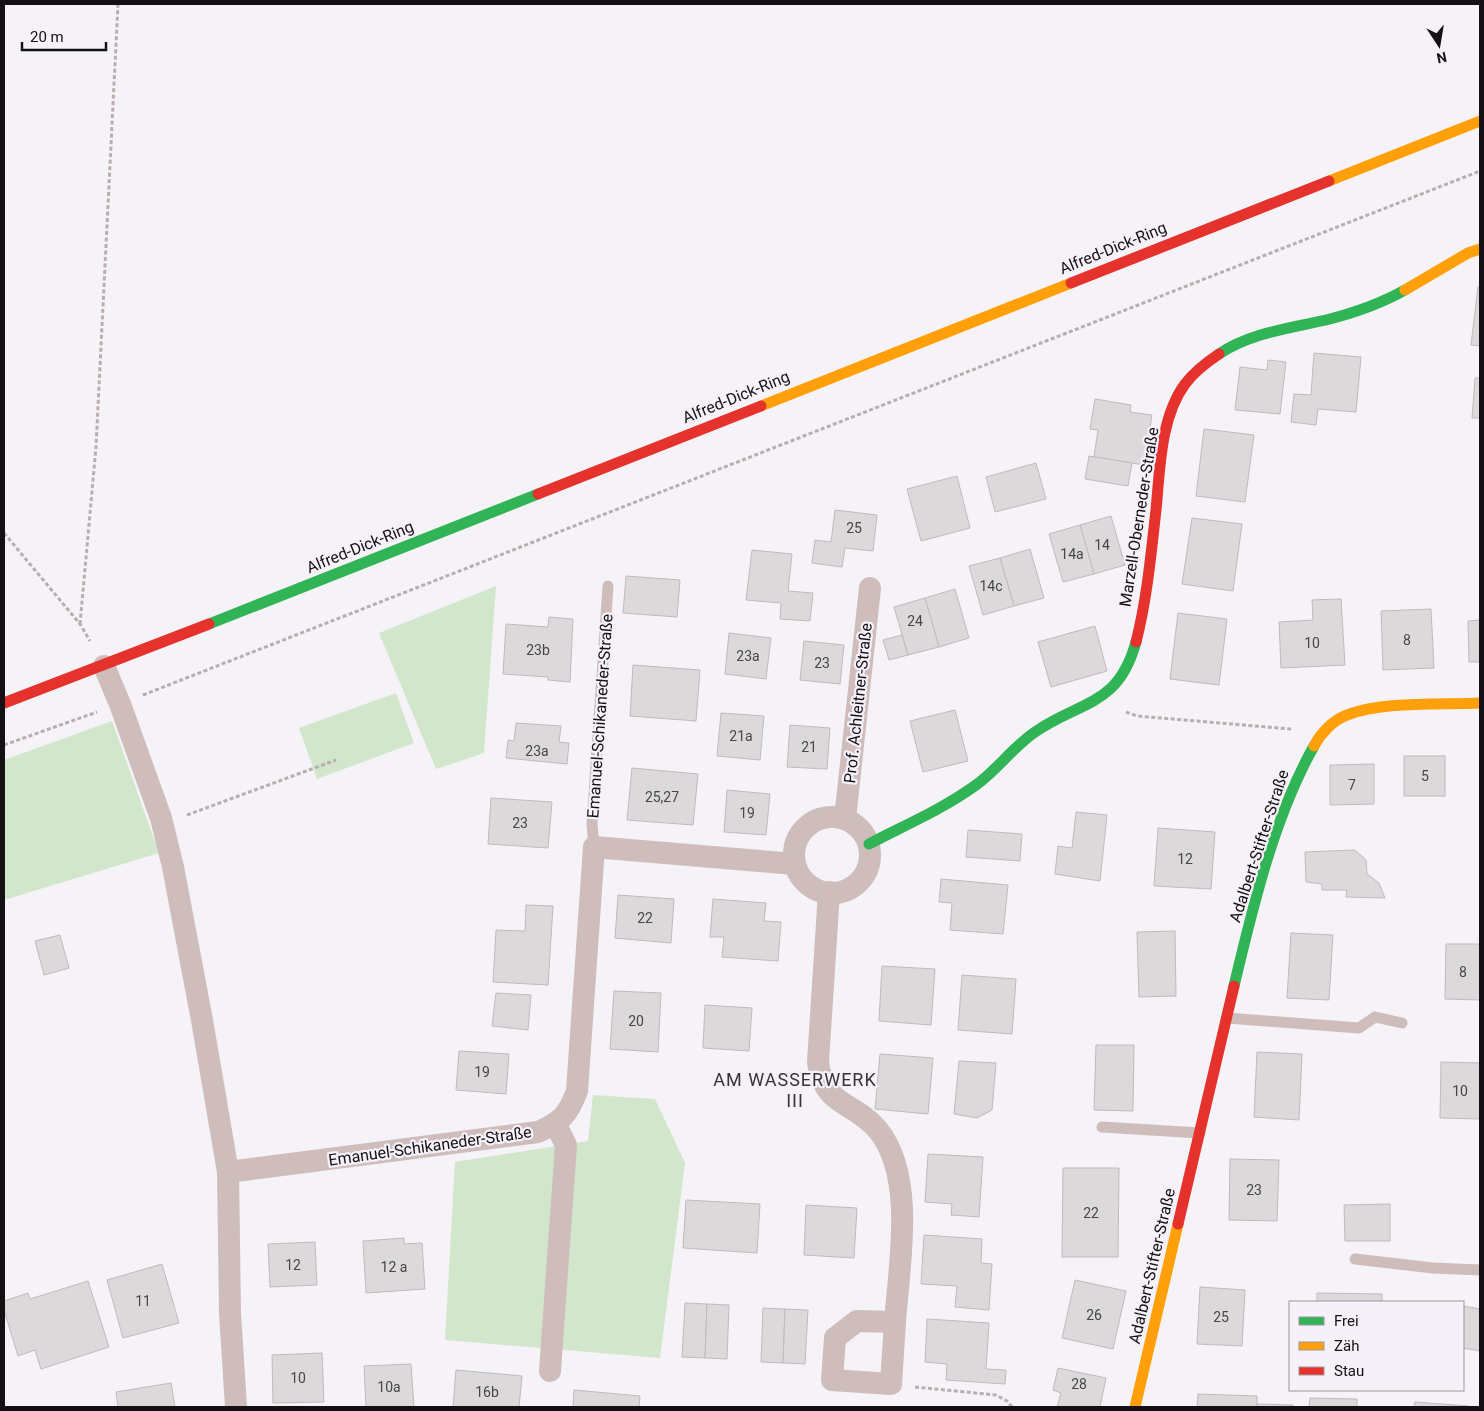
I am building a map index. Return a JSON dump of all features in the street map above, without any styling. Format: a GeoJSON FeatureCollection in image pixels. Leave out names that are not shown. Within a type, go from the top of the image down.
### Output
{"type":"FeatureCollection","features":[{"type":"Feature","properties":{"kind":"street","name":"Alfred-Dick-Ring"},"geometry":{"type":"LineString","coordinates":[[4,703],[104,666],[1480,121]]}},
{"type":"Feature","properties":{"kind":"street","name":"Marzell-Oberneder-Straße"},"geometry":{"type":"LineString","coordinates":[[869,844],[975,787],[1000,766],[1032,733],[1055,718],[1097,701],[1119,681],[1133,653],[1147,581],[1171,412],[1186,384],[1206,362],[1236,345],[1343,316],[1376,304],[1468,253],[1480,249]]}},
{"type":"Feature","properties":{"kind":"street","name":"Prof. Achleitner-Straße"},"geometry":{"type":"LineString","coordinates":[[845,819],[870,588]]}},
{"type":"Feature","properties":{"kind":"street"},"geometry":{"type":"LineString","coordinates":[[104,666],[120,704],[163,824],[175,877],[228,1172],[230,1313],[236,1407]]}},
{"type":"Feature","properties":{"kind":"street","name":"Adalbert-Stifter-Straße"},"geometry":{"type":"LineString","coordinates":[[1136,1407],[1251,914],[1285,810],[1304,764],[1322,732],[1345,715],[1372,708],[1480,703]]}},
{"type":"Feature","properties":{"kind":"street"},"geometry":{"type":"LineString","coordinates":[[834,817],[845,819],[856,824],[864,833],[869,844],[868,868],[853,887],[841,892],[829,892],[808,883],[800,875],[795,864],[794,852],[797,841],[811,823],[834,817]]}},
{"type":"Feature","properties":{"kind":"street"},"geometry":{"type":"LineString","coordinates":[[594,847],[795,864]]}},
{"type":"Feature","properties":{"kind":"street","name":"Emanuel-Schikaneder-Straße"},"geometry":{"type":"LineString","coordinates":[[228,1172],[538,1132],[556,1125],[570,1110],[577,1091],[594,847]]}},
{"type":"Feature","properties":{"kind":"street"},"geometry":{"type":"LineString","coordinates":[[829,892],[818,1062],[820,1079],[829,1094],[878,1130],[891,1151],[900,1178],[903,1206],[891,1384],[832,1380],[835,1338],[857,1321],[895,1322]]}},
{"type":"Feature","properties":{"kind":"street"},"geometry":{"type":"LineString","coordinates":[[550,1370],[566,1145],[556,1125]]}},
{"type":"Feature","properties":{"kind":"lane","name":"Emanuel-Schikaneder-Straße"},"geometry":{"type":"LineString","coordinates":[[594,847],[592,824],[608,586]]}},
{"type":"Feature","properties":{"kind":"lane"},"geometry":{"type":"LineString","coordinates":[[1227,1018],[1359,1028],[1375,1018],[1402,1023]]}},
{"type":"Feature","properties":{"kind":"lane"},"geometry":{"type":"LineString","coordinates":[[1102,1127],[1200,1133]]}},
{"type":"Feature","properties":{"kind":"lane"},"geometry":{"type":"LineString","coordinates":[[1355,1259],[1433,1268],[1480,1270]]}},
{"type":"Feature","properties":{"kind":"path"},"geometry":{"type":"LineString","coordinates":[[80,624],[96,447],[118,4]]}},
{"type":"Feature","properties":{"kind":"path"},"geometry":{"type":"LineString","coordinates":[[4,745],[120,704],[1480,171]]}},
{"type":"Feature","properties":{"kind":"path"},"geometry":{"type":"LineString","coordinates":[[4,533],[80,624],[104,666]]}},
{"type":"Feature","properties":{"kind":"path"},"geometry":{"type":"LineString","coordinates":[[1097,701],[1137,716],[1322,732]]}},
{"type":"Feature","properties":{"kind":"path"},"geometry":{"type":"LineString","coordinates":[[163,824],[336,760]]}},
{"type":"Feature","properties":{"kind":"path"},"geometry":{"type":"LineString","coordinates":[[891,1384],[996,1395],[1007,1401],[1012,1407]]}},
{"type":"Feature","properties":{"kind":"green space"},"geometry":{"type":"Polygon","coordinates":[[[496,586],[484,753],[436,769],[379,633],[496,586]]]}},
{"type":"Feature","properties":{"kind":"green space"},"geometry":{"type":"Polygon","coordinates":[[[396,693],[414,743],[317,779],[299,728],[396,693]]]}},
{"type":"Feature","properties":{"kind":"green space"},"geometry":{"type":"Polygon","coordinates":[[[112,721],[159,853],[4,900],[4,760],[112,721]]]}},
{"type":"Feature","properties":{"kind":"green space"},"geometry":{"type":"Polygon","coordinates":[[[593,1095],[655,1099],[685,1163],[660,1358],[445,1340],[455,1162],[588,1141],[593,1095]]]}},
{"type":"Feature","properties":{"kind":"building"},"geometry":{"type":"Polygon","coordinates":[[[1478,287],[1480,287],[1480,346],[1471,345],[1478,287]]]}},
{"type":"Feature","properties":{"kind":"building"},"geometry":{"type":"Polygon","coordinates":[[[1314,353],[1361,357],[1356,412],[1318,409],[1316,425],[1291,422],[1294,394],[1311,395],[1314,353]]]}},
{"type":"Feature","properties":{"kind":"building"},"geometry":{"type":"Polygon","coordinates":[[[1268,360],[1286,362],[1280,414],[1235,410],[1240,367],[1267,370],[1268,360]]]}},
{"type":"Feature","properties":{"kind":"building"},"geometry":{"type":"Polygon","coordinates":[[[1475,378],[1480,378],[1480,418],[1472,418],[1475,378]]]}},
{"type":"Feature","properties":{"kind":"building"},"geometry":{"type":"Polygon","coordinates":[[[1095,399],[1131,405],[1130,412],[1152,415],[1144,465],[1094,457],[1098,430],[1090,429],[1095,399]]]}},
{"type":"Feature","properties":{"kind":"building"},"geometry":{"type":"Polygon","coordinates":[[[1204,429],[1254,435],[1245,502],[1196,496],[1204,429]]]}},
{"type":"Feature","properties":{"kind":"building"},"geometry":{"type":"Polygon","coordinates":[[[1089,456],[1132,463],[1128,486],[1085,479],[1089,456]]]}},
{"type":"Feature","properties":{"kind":"building"},"geometry":{"type":"Polygon","coordinates":[[[1036,463],[1046,499],[995,512],[986,477],[1036,463]]]}},
{"type":"Feature","properties":{"kind":"building"},"geometry":{"type":"Polygon","coordinates":[[[957,476],[970,528],[921,541],[907,489],[957,476]]]}},
{"type":"Feature","properties":{"kind":"building"},"geometry":{"type":"Polygon","coordinates":[[[835,510],[877,515],[873,551],[845,548],[842,567],[812,563],[815,540],[831,542],[835,510]]]}},
{"type":"Feature","properties":{"kind":"building"},"geometry":{"type":"Polygon","coordinates":[[[1111,516],[1125,565],[1094,574],[1080,525],[1111,516]]]}},
{"type":"Feature","properties":{"kind":"building"},"geometry":{"type":"Polygon","coordinates":[[[1192,518],[1242,524],[1233,591],[1182,584],[1192,518]]]}},
{"type":"Feature","properties":{"kind":"building"},"geometry":{"type":"Polygon","coordinates":[[[1080,525],[1094,574],[1063,582],[1049,534],[1080,525]]]}},
{"type":"Feature","properties":{"kind":"building"},"geometry":{"type":"Polygon","coordinates":[[[1030,549],[1044,598],[1014,606],[1000,558],[1030,549]]]}},
{"type":"Feature","properties":{"kind":"building"},"geometry":{"type":"Polygon","coordinates":[[[752,550],[792,554],[788,591],[813,593],[810,621],[780,619],[781,603],[746,600],[752,550]]]}},
{"type":"Feature","properties":{"kind":"building"},"geometry":{"type":"Polygon","coordinates":[[[1000,558],[1014,606],[983,615],[969,566],[1000,558]]]}},
{"type":"Feature","properties":{"kind":"building"},"geometry":{"type":"Polygon","coordinates":[[[626,576],[680,580],[677,617],[623,613],[626,576]]]}},
{"type":"Feature","properties":{"kind":"building"},"geometry":{"type":"Polygon","coordinates":[[[955,589],[969,638],[939,647],[925,598],[955,589]]]}},
{"type":"Feature","properties":{"kind":"building"},"geometry":{"type":"Polygon","coordinates":[[[925,598],[939,647],[908,655],[894,607],[925,598]]]}},
{"type":"Feature","properties":{"kind":"building"},"geometry":{"type":"Polygon","coordinates":[[[1341,599],[1345,665],[1281,668],[1279,622],[1313,620],[1312,600],[1341,599]]]}},
{"type":"Feature","properties":{"kind":"building"},"geometry":{"type":"Polygon","coordinates":[[[1431,609],[1434,668],[1383,670],[1381,611],[1431,609]]]}},
{"type":"Feature","properties":{"kind":"building"},"geometry":{"type":"Polygon","coordinates":[[[1178,613],[1227,619],[1219,685],[1170,679],[1178,613]]]}},
{"type":"Feature","properties":{"kind":"building"},"geometry":{"type":"Polygon","coordinates":[[[549,617],[573,619],[570,682],[548,680],[548,677],[503,674],[506,624],[548,627],[549,617]]]}},
{"type":"Feature","properties":{"kind":"building"},"geometry":{"type":"Polygon","coordinates":[[[1480,620],[1480,662],[1469,662],[1468,621],[1480,620]]]}},
{"type":"Feature","properties":{"kind":"building"},"geometry":{"type":"Polygon","coordinates":[[[1095,626],[1107,671],[1051,687],[1038,642],[1095,626]]]}},
{"type":"Feature","properties":{"kind":"building"},"geometry":{"type":"Polygon","coordinates":[[[729,633],[771,638],[766,679],[725,674],[729,633]]]}},
{"type":"Feature","properties":{"kind":"building"},"geometry":{"type":"Polygon","coordinates":[[[902,635],[908,655],[889,660],[883,640],[902,635]]]}},
{"type":"Feature","properties":{"kind":"building"},"geometry":{"type":"Polygon","coordinates":[[[804,641],[844,645],[840,684],[800,680],[804,641]]]}},
{"type":"Feature","properties":{"kind":"building"},"geometry":{"type":"Polygon","coordinates":[[[633,665],[700,670],[696,721],[630,716],[633,665]]]}},
{"type":"Feature","properties":{"kind":"building"},"geometry":{"type":"Polygon","coordinates":[[[955,710],[968,761],[923,772],[910,721],[955,710]]]}},
{"type":"Feature","properties":{"kind":"building"},"geometry":{"type":"Polygon","coordinates":[[[721,713],[764,716],[760,760],[717,756],[721,713]]]}},
{"type":"Feature","properties":{"kind":"building"},"geometry":{"type":"Polygon","coordinates":[[[516,723],[561,726],[559,742],[569,743],[567,764],[506,758],[508,740],[514,741],[516,723]]]}},
{"type":"Feature","properties":{"kind":"building"},"geometry":{"type":"Polygon","coordinates":[[[790,725],[830,728],[827,769],[787,767],[790,725]]]}},
{"type":"Feature","properties":{"kind":"building"},"geometry":{"type":"Polygon","coordinates":[[[1404,756],[1445,756],[1445,796],[1404,796],[1404,756]]]}},
{"type":"Feature","properties":{"kind":"building"},"geometry":{"type":"Polygon","coordinates":[[[1374,764],[1374,804],[1330,805],[1330,765],[1374,764]]]}},
{"type":"Feature","properties":{"kind":"building"},"geometry":{"type":"Polygon","coordinates":[[[632,768],[698,774],[693,825],[627,820],[632,768]]]}},
{"type":"Feature","properties":{"kind":"building"},"geometry":{"type":"Polygon","coordinates":[[[727,790],[770,794],[766,835],[724,832],[727,790]]]}},
{"type":"Feature","properties":{"kind":"building"},"geometry":{"type":"Polygon","coordinates":[[[491,798],[552,802],[548,848],[488,844],[491,798]]]}},
{"type":"Feature","properties":{"kind":"building"},"geometry":{"type":"Polygon","coordinates":[[[1076,812],[1107,815],[1100,881],[1055,874],[1058,846],[1072,848],[1076,812]]]}},
{"type":"Feature","properties":{"kind":"building"},"geometry":{"type":"Polygon","coordinates":[[[1158,828],[1215,832],[1211,889],[1154,886],[1158,828]]]}},
{"type":"Feature","properties":{"kind":"building"},"geometry":{"type":"Polygon","coordinates":[[[968,830],[1022,834],[1020,861],[966,857],[968,830]]]}},
{"type":"Feature","properties":{"kind":"building"},"geometry":{"type":"Polygon","coordinates":[[[1355,850],[1366,860],[1367,874],[1379,883],[1385,898],[1346,897],[1347,890],[1322,890],[1322,884],[1306,882],[1305,852],[1355,850]]]}},
{"type":"Feature","properties":{"kind":"building"},"geometry":{"type":"Polygon","coordinates":[[[941,879],[1008,885],[1003,934],[950,930],[952,903],[939,902],[941,879]]]}},
{"type":"Feature","properties":{"kind":"building"},"geometry":{"type":"Polygon","coordinates":[[[618,895],[674,899],[671,943],[615,938],[618,895]]]}},
{"type":"Feature","properties":{"kind":"building"},"geometry":{"type":"Polygon","coordinates":[[[713,899],[766,903],[764,921],[781,922],[778,961],[722,957],[724,937],[710,937],[713,899]]]}},
{"type":"Feature","properties":{"kind":"building"},"geometry":{"type":"Polygon","coordinates":[[[526,905],[553,906],[548,985],[493,982],[496,930],[525,931],[526,905]]]}},
{"type":"Feature","properties":{"kind":"building"},"geometry":{"type":"Polygon","coordinates":[[[1175,931],[1176,996],[1139,997],[1137,932],[1175,931]]]}},
{"type":"Feature","properties":{"kind":"building"},"geometry":{"type":"Polygon","coordinates":[[[1291,933],[1333,935],[1329,1000],[1287,998],[1291,933]]]}},
{"type":"Feature","properties":{"kind":"building"},"geometry":{"type":"Polygon","coordinates":[[[60,935],[69,968],[44,975],[35,941],[60,935]]]}},
{"type":"Feature","properties":{"kind":"building"},"geometry":{"type":"Polygon","coordinates":[[[1446,944],[1480,944],[1480,1000],[1445,999],[1446,944]]]}},
{"type":"Feature","properties":{"kind":"building"},"geometry":{"type":"Polygon","coordinates":[[[882,966],[935,969],[931,1025],[879,1021],[882,966]]]}},
{"type":"Feature","properties":{"kind":"building"},"geometry":{"type":"Polygon","coordinates":[[[962,975],[1016,979],[1012,1034],[958,1030],[962,975]]]}},
{"type":"Feature","properties":{"kind":"building"},"geometry":{"type":"Polygon","coordinates":[[[614,991],[661,993],[658,1052],[610,1049],[614,991]]]}},
{"type":"Feature","properties":{"kind":"building"},"geometry":{"type":"Polygon","coordinates":[[[496,993],[531,995],[528,1030],[492,1026],[496,993]]]}},
{"type":"Feature","properties":{"kind":"building"},"geometry":{"type":"Polygon","coordinates":[[[705,1005],[752,1008],[749,1051],[703,1048],[705,1005]]]}},
{"type":"Feature","properties":{"kind":"building"},"geometry":{"type":"Polygon","coordinates":[[[1096,1045],[1134,1045],[1133,1111],[1094,1110],[1096,1045]]]}},
{"type":"Feature","properties":{"kind":"building"},"geometry":{"type":"Polygon","coordinates":[[[459,1051],[509,1054],[506,1094],[456,1090],[459,1051]]]}},
{"type":"Feature","properties":{"kind":"building"},"geometry":{"type":"Polygon","coordinates":[[[1257,1052],[1302,1054],[1299,1120],[1254,1117],[1257,1052]]]}},
{"type":"Feature","properties":{"kind":"building"},"geometry":{"type":"Polygon","coordinates":[[[880,1054],[933,1058],[928,1114],[875,1109],[880,1054]]]}},
{"type":"Feature","properties":{"kind":"building"},"geometry":{"type":"Polygon","coordinates":[[[959,1061],[996,1063],[992,1110],[977,1118],[954,1114],[959,1061]]]}},
{"type":"Feature","properties":{"kind":"building"},"geometry":{"type":"Polygon","coordinates":[[[1441,1062],[1480,1063],[1480,1119],[1440,1118],[1441,1062]]]}},
{"type":"Feature","properties":{"kind":"building"},"geometry":{"type":"Polygon","coordinates":[[[928,1154],[983,1157],[979,1217],[951,1215],[952,1204],[925,1202],[928,1154]]]}},
{"type":"Feature","properties":{"kind":"building"},"geometry":{"type":"Polygon","coordinates":[[[1230,1159],[1279,1160],[1277,1221],[1229,1220],[1230,1159]]]}},
{"type":"Feature","properties":{"kind":"building"},"geometry":{"type":"Polygon","coordinates":[[[1063,1168],[1119,1168],[1118,1257],[1062,1257],[1063,1168]]]}},
{"type":"Feature","properties":{"kind":"building"},"geometry":{"type":"Polygon","coordinates":[[[686,1200],[760,1204],[757,1253],[683,1248],[686,1200]]]}},
{"type":"Feature","properties":{"kind":"building"},"geometry":{"type":"Polygon","coordinates":[[[1390,1204],[1390,1241],[1345,1241],[1344,1205],[1390,1204]]]}},
{"type":"Feature","properties":{"kind":"building"},"geometry":{"type":"Polygon","coordinates":[[[806,1205],[857,1208],[854,1258],[804,1255],[806,1205]]]}},
{"type":"Feature","properties":{"kind":"building"},"geometry":{"type":"Polygon","coordinates":[[[924,1235],[982,1239],[981,1263],[992,1264],[989,1310],[955,1307],[957,1286],[921,1284],[924,1235]]]}},
{"type":"Feature","properties":{"kind":"building"},"geometry":{"type":"Polygon","coordinates":[[[404,1238],[404,1244],[422,1243],[425,1289],[366,1293],[363,1241],[404,1238]]]}},
{"type":"Feature","properties":{"kind":"building"},"geometry":{"type":"Polygon","coordinates":[[[315,1242],[317,1285],[270,1287],[268,1244],[315,1242]]]}},
{"type":"Feature","properties":{"kind":"building"},"geometry":{"type":"Polygon","coordinates":[[[162,1264],[179,1323],[123,1338],[107,1280],[162,1264]]]}},
{"type":"Feature","properties":{"kind":"building"},"geometry":{"type":"Polygon","coordinates":[[[1075,1280],[1126,1291],[1113,1349],[1062,1338],[1075,1280]]]}},
{"type":"Feature","properties":{"kind":"building"},"geometry":{"type":"Polygon","coordinates":[[[88,1281],[109,1347],[41,1369],[35,1350],[18,1356],[4,1310],[4,1301],[28,1293],[30,1299],[88,1281]]]}},
{"type":"Feature","properties":{"kind":"building"},"geometry":{"type":"Polygon","coordinates":[[[1200,1287],[1245,1290],[1242,1346],[1197,1344],[1200,1287]]]}},
{"type":"Feature","properties":{"kind":"building"},"geometry":{"type":"Polygon","coordinates":[[[1317,1293],[1382,1294],[1382,1301],[1317,1301],[1317,1293]]]}},
{"type":"Feature","properties":{"kind":"building"},"geometry":{"type":"Polygon","coordinates":[[[685,1303],[707,1304],[705,1358],[682,1357],[685,1303]]]}},
{"type":"Feature","properties":{"kind":"building"},"geometry":{"type":"Polygon","coordinates":[[[707,1304],[729,1305],[727,1359],[705,1358],[707,1304]]]}},
{"type":"Feature","properties":{"kind":"building"},"geometry":{"type":"Polygon","coordinates":[[[1464,1306],[1480,1309],[1480,1351],[1464,1348],[1464,1306]]]}},
{"type":"Feature","properties":{"kind":"building"},"geometry":{"type":"Polygon","coordinates":[[[763,1308],[785,1309],[783,1363],[761,1362],[763,1308]]]}},
{"type":"Feature","properties":{"kind":"building"},"geometry":{"type":"Polygon","coordinates":[[[785,1309],[808,1310],[805,1364],[783,1363],[785,1309]]]}},
{"type":"Feature","properties":{"kind":"building"},"geometry":{"type":"Polygon","coordinates":[[[927,1319],[989,1323],[986,1369],[1006,1370],[1005,1384],[946,1380],[947,1364],[925,1362],[927,1319]]]}},
{"type":"Feature","properties":{"kind":"building"},"geometry":{"type":"Polygon","coordinates":[[[322,1353],[324,1402],[273,1403],[272,1355],[322,1353]]]}},
{"type":"Feature","properties":{"kind":"building"},"geometry":{"type":"Polygon","coordinates":[[[411,1364],[414,1407],[366,1407],[364,1366],[411,1364]]]}},
{"type":"Feature","properties":{"kind":"building"},"geometry":{"type":"Polygon","coordinates":[[[1058,1368],[1106,1378],[1100,1407],[1057,1407],[1061,1393],[1053,1390],[1058,1368]]]}},
{"type":"Feature","properties":{"kind":"building"},"geometry":{"type":"Polygon","coordinates":[[[456,1370],[522,1376],[519,1407],[453,1407],[456,1370]]]}},
{"type":"Feature","properties":{"kind":"building"},"geometry":{"type":"Polygon","coordinates":[[[171,1383],[175,1407],[118,1407],[116,1392],[171,1383]]]}},
{"type":"Feature","properties":{"kind":"building"},"geometry":{"type":"Polygon","coordinates":[[[574,1390],[640,1396],[639,1407],[573,1407],[574,1390]]]}},
{"type":"Feature","properties":{"kind":"building"},"geometry":{"type":"Polygon","coordinates":[[[1198,1394],[1257,1396],[1257,1407],[1197,1407],[1198,1394]]]}},
{"type":"Feature","properties":{"kind":"building"},"geometry":{"type":"Polygon","coordinates":[[[1310,1398],[1357,1399],[1357,1407],[1309,1407],[1310,1398]]]}},
{"type":"Feature","properties":{"kind":"building"},"geometry":{"type":"Polygon","coordinates":[[[1415,1402],[1469,1406],[1469,1407],[1414,1407],[1415,1402]]]}},
{"type":"Feature","properties":{"kind":"building"},"geometry":{"type":"Polygon","coordinates":[[[1257,1404],[1293,1405],[1293,1407],[1257,1407],[1257,1404]]]}},
{"type":"Feature","properties":{"kind":"traffic: fast"},"geometry":{"type":"LineString","coordinates":[[1219,354],[1257,336],[1347,314],[1376,304],[1405,290]]}},
{"type":"Feature","properties":{"kind":"traffic: fast"},"geometry":{"type":"LineString","coordinates":[[209,624],[538,494]]}},
{"type":"Feature","properties":{"kind":"traffic: fast"},"geometry":{"type":"LineString","coordinates":[[869,844],[963,794],[984,779],[1019,744],[1035,732],[1108,691],[1119,679],[1136,642]]}},
{"type":"Feature","properties":{"kind":"traffic: fast"},"geometry":{"type":"LineString","coordinates":[[1234,986],[1257,894],[1276,832],[1287,802],[1314,746]]}},
{"type":"Feature","properties":{"kind":"traffic: slow"},"geometry":{"type":"LineString","coordinates":[[1329,181],[1480,121]]}},
{"type":"Feature","properties":{"kind":"traffic: slow"},"geometry":{"type":"LineString","coordinates":[[1405,290],[1468,253],[1480,249]]}},
{"type":"Feature","properties":{"kind":"traffic: slow"},"geometry":{"type":"LineString","coordinates":[[761,406],[1071,283]]}},
{"type":"Feature","properties":{"kind":"traffic: slow"},"geometry":{"type":"LineString","coordinates":[[1314,746],[1320,736],[1332,724],[1342,717],[1361,711],[1412,704],[1480,703]]}},
{"type":"Feature","properties":{"kind":"traffic: slow"},"geometry":{"type":"LineString","coordinates":[[1135,1407],[1178,1224]]}},
{"type":"Feature","properties":{"kind":"traffic: jam"},"geometry":{"type":"LineString","coordinates":[[1071,283],[1329,181]]}},
{"type":"Feature","properties":{"kind":"traffic: jam"},"geometry":{"type":"LineString","coordinates":[[1136,642],[1148,576],[1160,462],[1170,412],[1192,375],[1219,354]]}},
{"type":"Feature","properties":{"kind":"traffic: jam"},"geometry":{"type":"LineString","coordinates":[[538,494],[761,406]]}},
{"type":"Feature","properties":{"kind":"traffic: jam"},"geometry":{"type":"LineString","coordinates":[[4,703],[209,624]]}},
{"type":"Feature","properties":{"kind":"traffic: jam"},"geometry":{"type":"LineString","coordinates":[[1178,1224],[1234,986]]}},
{"type":"Feature","properties":{"kind":"district","name":"AM WASSERWERK III"},"geometry":{"type":"Point","coordinates":[795,1089]}}]}
